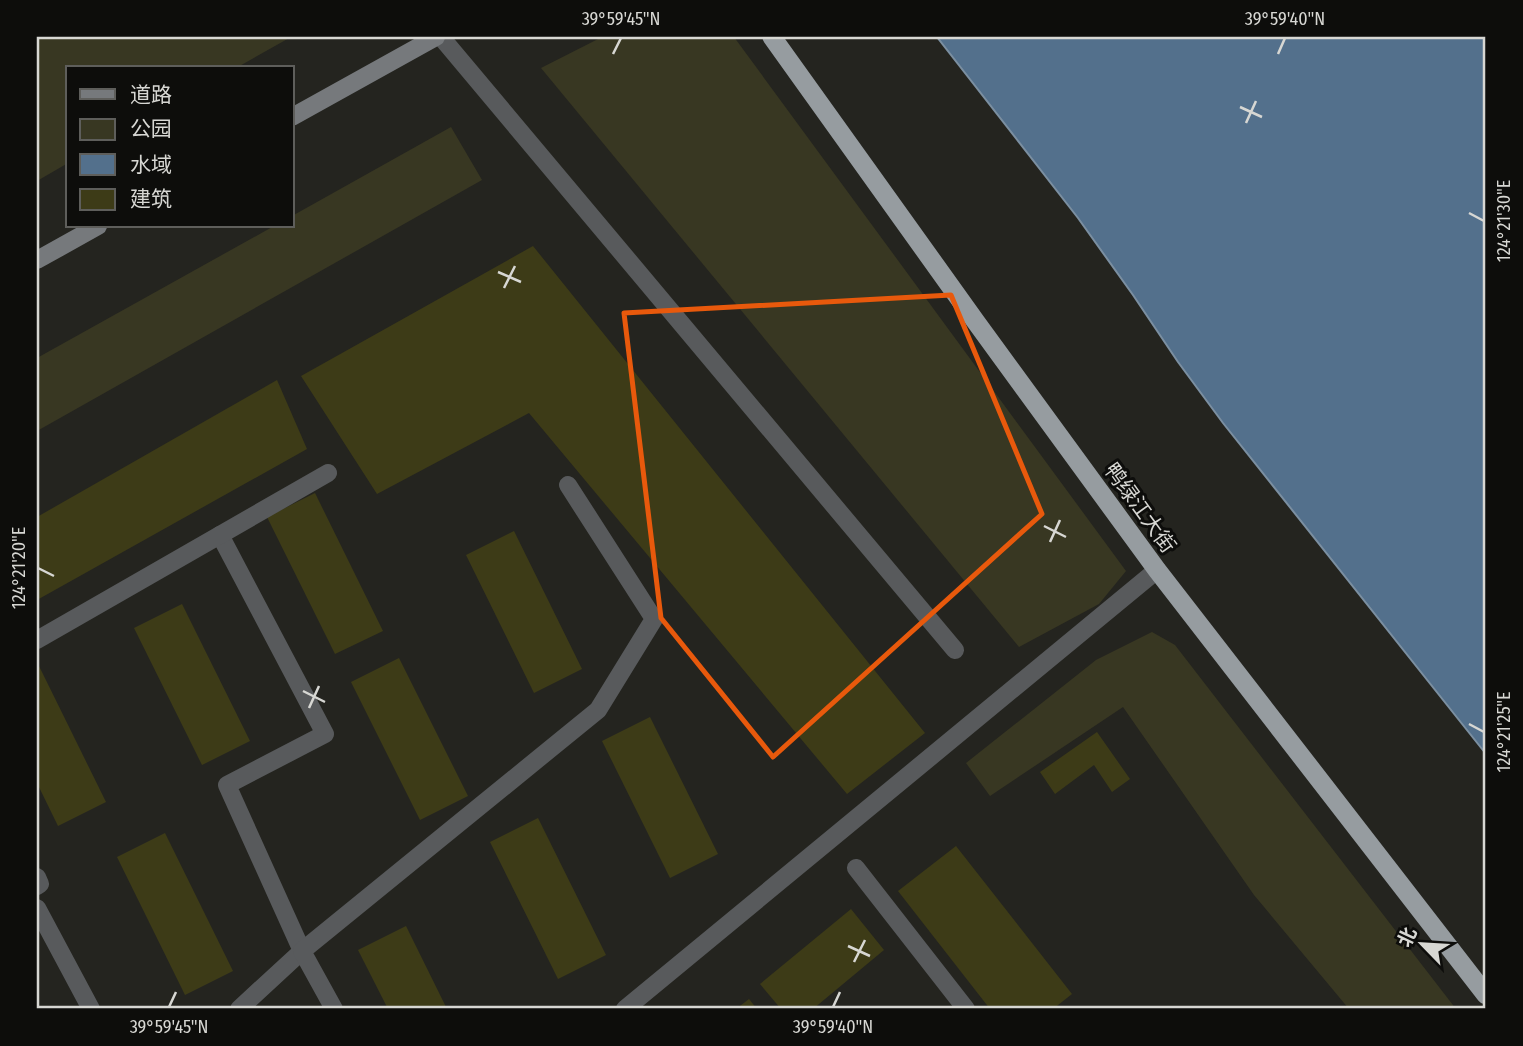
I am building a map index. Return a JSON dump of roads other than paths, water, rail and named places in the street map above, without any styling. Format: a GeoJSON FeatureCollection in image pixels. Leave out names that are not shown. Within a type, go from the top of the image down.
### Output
{"type":"FeatureCollection","features":[{"type":"Feature","properties":{"kind":"highway","name":"鸭绿江大街"},"geometry":{"type":"LineString","coordinates":[[772,37],[968,312],[1157,570],[1486,995]]}},
{"type":"Feature","properties":{"kind":"main road"},"geometry":{"type":"LineString","coordinates":[[294,116],[439,37]]}},
{"type":"Feature","properties":{"kind":"main road"},"geometry":{"type":"LineString","coordinates":[[37,260],[94,228]]}},
{"type":"Feature","properties":{"kind":"street"},"geometry":{"type":"LineString","coordinates":[[439,37],[955,650]]}},
{"type":"Feature","properties":{"kind":"street"},"geometry":{"type":"LineString","coordinates":[[37,640],[328,473]]}},
{"type":"Feature","properties":{"kind":"street"},"geometry":{"type":"LineString","coordinates":[[239,1009],[302,951],[598,710],[654,619],[568,485]]}},
{"type":"Feature","properties":{"kind":"street"},"geometry":{"type":"LineString","coordinates":[[220,535],[325,734],[227,785],[302,951],[334,1009]]}},
{"type":"Feature","properties":{"kind":"street"},"geometry":{"type":"LineString","coordinates":[[625,1009],[1157,570]]}},
{"type":"Feature","properties":{"kind":"street"},"geometry":{"type":"LineString","coordinates":[[856,868],[966,1009]]}},
{"type":"Feature","properties":{"kind":"street"},"geometry":{"type":"LineString","coordinates":[[37,877],[40,884],[37,886]]}},
{"type":"Feature","properties":{"kind":"street"},"geometry":{"type":"LineString","coordinates":[[37,908],[91,1009]]}},
{"type":"Feature","properties":{"kind":"water"},"geometry":{"type":"Polygon","coordinates":[[[937,37],[1486,37],[1486,754],[1223,423],[1078,218],[937,37]]]}}]}
